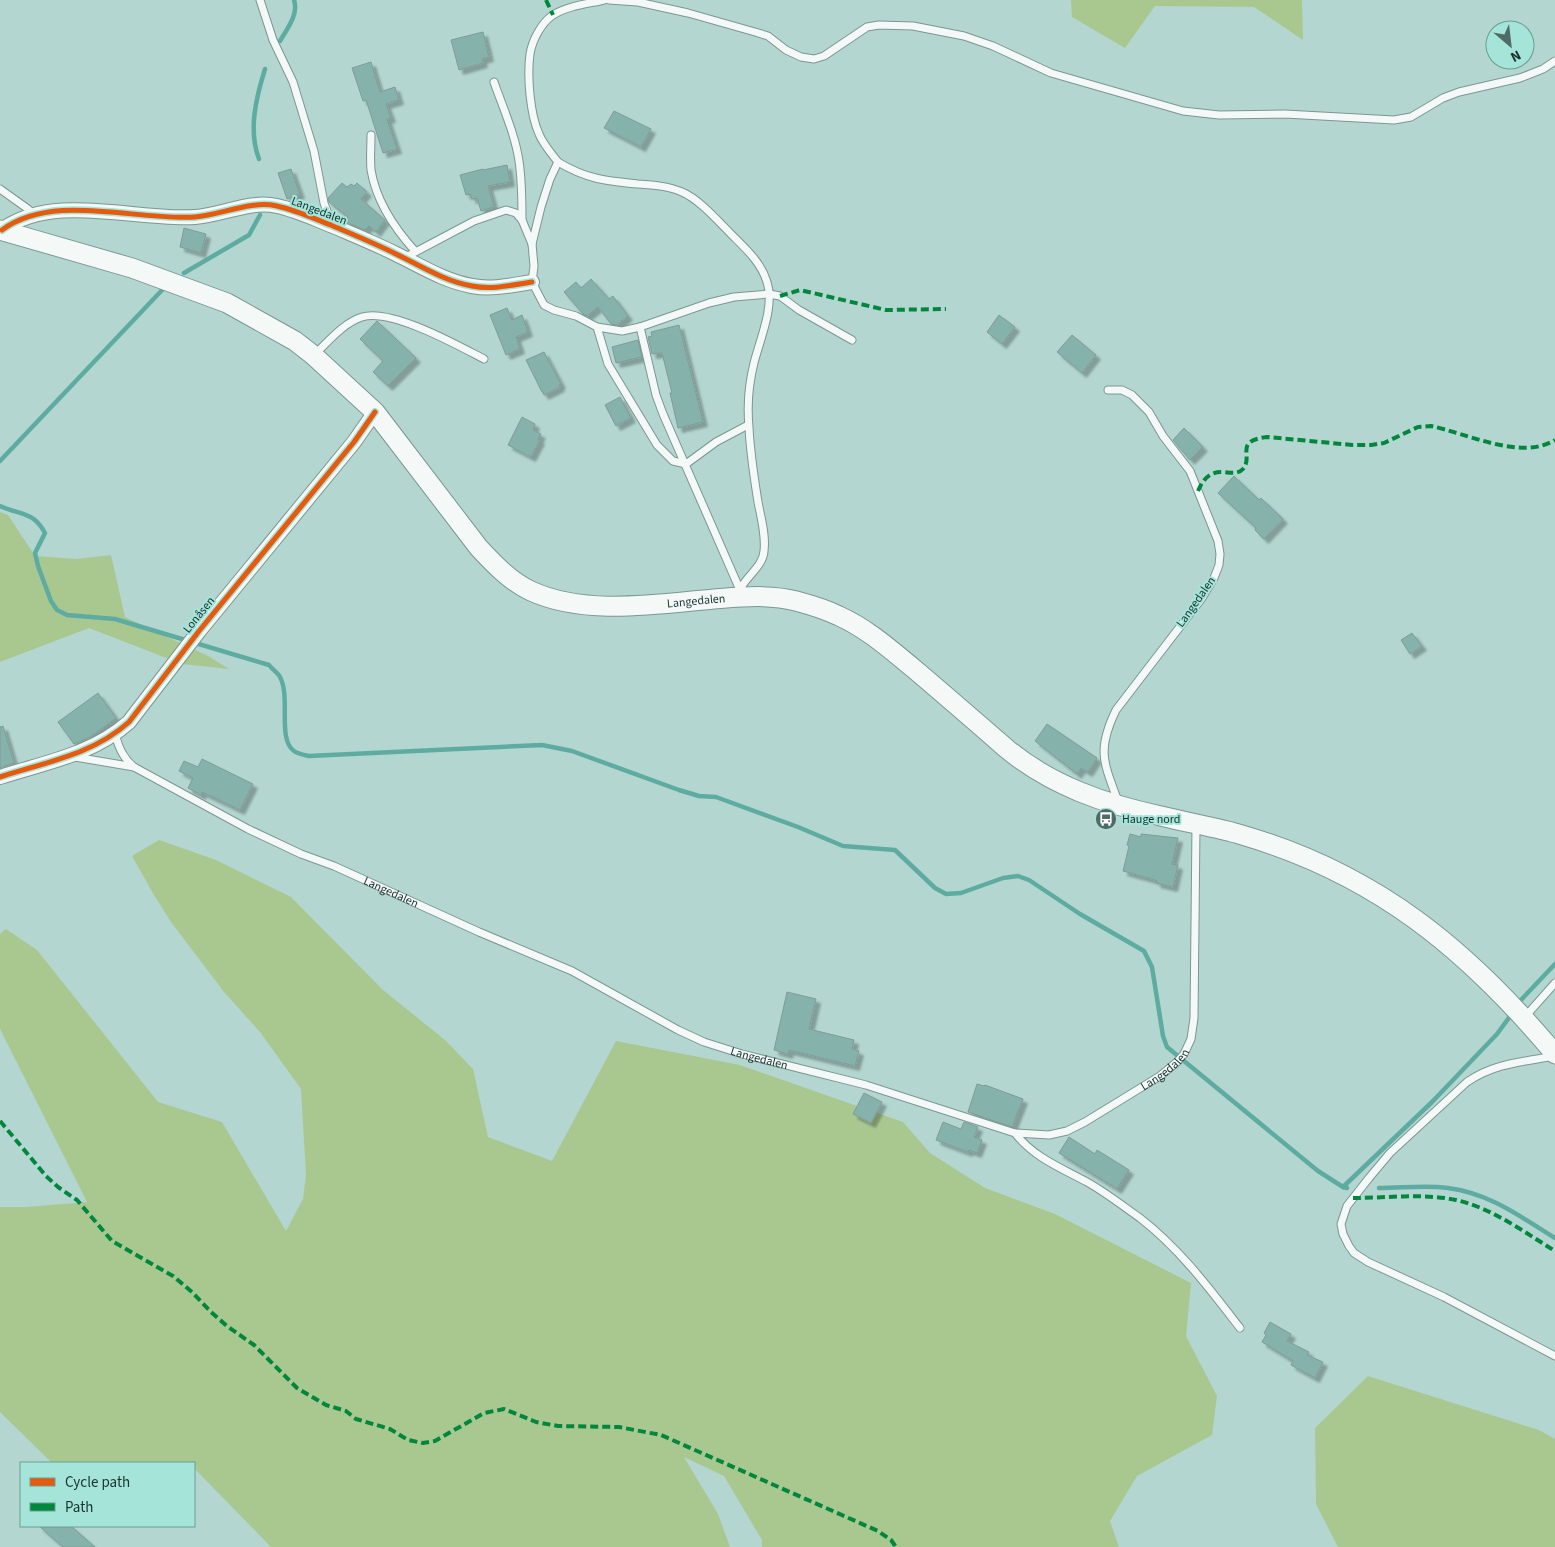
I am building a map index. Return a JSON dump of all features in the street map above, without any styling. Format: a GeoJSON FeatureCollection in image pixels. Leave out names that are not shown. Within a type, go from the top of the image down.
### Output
{"type":"FeatureCollection","features":[{"type":"Feature","properties":{"kind":"main road","name":"Langedalen"},"geometry":{"type":"LineString","coordinates":[[1,230],[132,268],[227,303],[295,341],[314,355],[374,412],[479,548],[494,564],[530,590],[548,598],[569,603],[597,606],[629,606],[740,593],[794,600],[840,616],[889,648],[1023,762],[1052,780],[1120,806],[1240,834],[1306,856],[1377,892],[1421,922],[1462,956],[1524,1018],[1555,1055]]}},
{"type":"Feature","properties":{"kind":"street","name":"Langedalen"},"geometry":{"type":"LineString","coordinates":[[1,230],[34,215],[77,210],[168,218],[197,216],[264,204],[300,212],[409,254],[429,272],[452,281],[473,287],[500,288],[532,282]]}},
{"type":"Feature","properties":{"kind":"street","name":"Lonåsen"},"geometry":{"type":"LineString","coordinates":[[0,777],[71,756],[115,734],[129,722],[199,630],[354,442],[374,412]]}},
{"type":"Feature","properties":{"kind":"lane"},"geometry":{"type":"LineString","coordinates":[[260,0],[273,40],[293,82],[314,151],[324,203],[333,226]]}},
{"type":"Feature","properties":{"kind":"lane"},"geometry":{"type":"LineString","coordinates":[[604,0],[575,6],[553,15],[542,25],[535,39],[530,54],[530,85],[538,133],[558,162],[576,173],[596,178],[663,186],[683,192],[700,205],[746,249],[763,272],[768,283],[768,314],[754,363],[750,386],[748,426],[764,536],[764,552],[761,562],[740,593]]}},
{"type":"Feature","properties":{"kind":"lane"},"geometry":{"type":"LineString","coordinates":[[609,0],[638,2],[688,13],[755,32],[768,36],[786,50],[801,57],[814,59],[824,56],[866,27],[879,25],[913,26],[964,36],[993,46],[1051,72],[1182,111],[1219,115],[1284,114],[1394,120],[1411,117],[1443,98],[1458,92],[1520,78],[1555,61]]}},
{"type":"Feature","properties":{"kind":"lane"},"geometry":{"type":"LineString","coordinates":[[494,82],[514,138],[519,160],[522,220]]}},
{"type":"Feature","properties":{"kind":"lane"},"geometry":{"type":"LineString","coordinates":[[372,135],[371,170],[375,184],[409,254],[474,220],[506,210],[516,213],[522,220],[532,244],[534,266],[532,282],[544,305],[576,316],[597,327],[622,332],[708,303],[734,297],[769,294],[780,296],[799,310],[852,340]]}},
{"type":"Feature","properties":{"kind":"lane"},"geometry":{"type":"LineString","coordinates":[[532,244],[541,207],[558,162]]}},
{"type":"Feature","properties":{"kind":"lane"},"geometry":{"type":"LineString","coordinates":[[0,189],[34,215]]}},
{"type":"Feature","properties":{"kind":"lane"},"geometry":{"type":"LineString","coordinates":[[314,355],[353,321],[373,315],[395,319],[484,358]]}},
{"type":"Feature","properties":{"kind":"lane"},"geometry":{"type":"LineString","coordinates":[[597,327],[612,371],[657,445],[673,462],[686,464],[716,442],[748,426]]}},
{"type":"Feature","properties":{"kind":"lane"},"geometry":{"type":"LineString","coordinates":[[640,327],[656,395],[663,414],[740,593]]}},
{"type":"Feature","properties":{"kind":"lane","name":"Langedalen"},"geometry":{"type":"LineString","coordinates":[[1108,390],[1122,390],[1132,394],[1149,412],[1163,436],[1190,472],[1218,541],[1220,554],[1219,565],[1214,578],[1202,598],[1116,710],[1106,729],[1103,744],[1104,757],[1107,772],[1120,806]]}},
{"type":"Feature","properties":{"kind":"lane","name":"Langedalen"},"geometry":{"type":"LineString","coordinates":[[115,734],[120,751],[134,767],[248,829],[301,854],[334,866],[572,971],[678,1030],[704,1042],[742,1054],[866,1084],[1015,1133],[1049,1135],[1067,1131],[1160,1076],[1184,1054],[1191,1039],[1194,1018],[1196,824]]}},
{"type":"Feature","properties":{"kind":"lane","name":"Langedalen"},"geometry":{"type":"LineString","coordinates":[[71,756],[134,767]]}},
{"type":"Feature","properties":{"kind":"lane"},"geometry":{"type":"LineString","coordinates":[[1524,1018],[1555,983]]}},
{"type":"Feature","properties":{"kind":"lane"},"geometry":{"type":"LineString","coordinates":[[1555,1055],[1497,1066],[1467,1082],[1390,1153],[1347,1206],[1341,1224],[1343,1234],[1349,1246],[1354,1253],[1368,1262],[1444,1297],[1555,1356]]}},
{"type":"Feature","properties":{"kind":"lane"},"geometry":{"type":"LineString","coordinates":[[1015,1133],[1027,1148],[1089,1183],[1140,1218],[1167,1240],[1190,1264],[1240,1328]]}},
{"type":"Feature","properties":{"kind":"green space"},"geometry":{"type":"Polygon","coordinates":[[[1071,0],[1302,0],[1303,40],[1254,7],[1155,6],[1125,48],[1072,17],[1071,0]]]}},
{"type":"Feature","properties":{"kind":"green space"},"geometry":{"type":"Polygon","coordinates":[[[0,512],[8,515],[35,556],[77,559],[111,555],[125,617],[208,656],[229,669],[182,664],[89,628],[0,662],[0,512]]]}},
{"type":"Feature","properties":{"kind":"green space"},"geometry":{"type":"Polygon","coordinates":[[[159,840],[216,860],[291,897],[383,990],[445,1040],[473,1069],[488,1137],[552,1161],[616,1041],[740,1065],[903,1122],[930,1153],[985,1188],[1055,1214],[1191,1283],[1186,1336],[1217,1396],[1212,1435],[1137,1476],[1110,1521],[1119,1547],[762,1547],[762,1540],[724,1476],[684,1457],[718,1514],[730,1547],[271,1547],[195,1469],[195,1462],[51,1462],[0,1412],[0,1207],[27,1207],[87,1202],[0,1029],[0,934],[6,929],[37,950],[158,1102],[222,1122],[286,1231],[303,1199],[306,1175],[301,1089],[260,1032],[224,992],[171,922],[132,856],[159,840]]]}},
{"type":"Feature","properties":{"kind":"green space"},"geometry":{"type":"Polygon","coordinates":[[[1368,1376],[1539,1430],[1555,1439],[1555,1547],[1338,1547],[1316,1504],[1315,1428],[1368,1376]]]}},
{"type":"Feature","properties":{"kind":"building"},"geometry":{"type":"Polygon","coordinates":[[[483,32],[489,57],[482,59],[483,63],[459,70],[451,40],[483,32]]]}},
{"type":"Feature","properties":{"kind":"building"},"geometry":{"type":"Polygon","coordinates":[[[371,62],[380,92],[395,87],[399,100],[386,104],[391,118],[387,119],[397,149],[383,153],[366,100],[363,101],[352,68],[371,62]]]}},
{"type":"Feature","properties":{"kind":"building"},"geometry":{"type":"Polygon","coordinates":[[[614,111],[651,129],[641,147],[604,128],[614,111]]]}},
{"type":"Feature","properties":{"kind":"building"},"geometry":{"type":"Polygon","coordinates":[[[507,165],[510,182],[488,186],[494,207],[481,211],[477,198],[472,199],[470,194],[466,195],[460,175],[507,165]]]}},
{"type":"Feature","properties":{"kind":"building"},"geometry":{"type":"Polygon","coordinates":[[[291,169],[300,194],[287,199],[278,173],[291,169]]]}},
{"type":"Feature","properties":{"kind":"building"},"geometry":{"type":"Polygon","coordinates":[[[342,183],[347,187],[351,184],[354,186],[357,183],[367,192],[361,199],[385,220],[376,232],[369,226],[365,230],[345,222],[348,217],[329,202],[328,198],[342,183]]]}},
{"type":"Feature","properties":{"kind":"building"},"geometry":{"type":"Polygon","coordinates":[[[184,228],[206,234],[201,253],[180,247],[184,228]]]}},
{"type":"Feature","properties":{"kind":"building"},"geometry":{"type":"Polygon","coordinates":[[[591,279],[609,299],[613,296],[628,316],[617,325],[611,324],[598,307],[587,316],[583,314],[564,292],[576,282],[581,288],[591,279]]]}},
{"type":"Feature","properties":{"kind":"building"},"geometry":{"type":"Polygon","coordinates":[[[507,308],[512,320],[522,315],[528,332],[516,337],[520,349],[506,355],[490,315],[507,308]]]}},
{"type":"Feature","properties":{"kind":"building"},"geometry":{"type":"Polygon","coordinates":[[[999,315],[1015,327],[1002,344],[987,332],[999,315]]]}},
{"type":"Feature","properties":{"kind":"building"},"geometry":{"type":"Polygon","coordinates":[[[377,321],[416,358],[388,386],[373,372],[383,361],[360,339],[377,321]]]}},
{"type":"Feature","properties":{"kind":"building"},"geometry":{"type":"Polygon","coordinates":[[[679,325],[703,422],[678,428],[662,353],[652,354],[648,337],[652,336],[651,332],[679,325]]]}},
{"type":"Feature","properties":{"kind":"building"},"geometry":{"type":"Polygon","coordinates":[[[1072,335],[1096,355],[1082,373],[1057,352],[1072,335]]]}},
{"type":"Feature","properties":{"kind":"building"},"geometry":{"type":"Polygon","coordinates":[[[638,340],[642,357],[616,363],[612,347],[638,340]]]}},
{"type":"Feature","properties":{"kind":"building"},"geometry":{"type":"Polygon","coordinates":[[[544,352],[561,384],[559,385],[560,387],[544,395],[526,360],[544,352]]]}},
{"type":"Feature","properties":{"kind":"building"},"geometry":{"type":"Polygon","coordinates":[[[620,397],[631,418],[616,426],[605,405],[620,397]]]}},
{"type":"Feature","properties":{"kind":"building"},"geometry":{"type":"Polygon","coordinates":[[[522,417],[535,424],[533,430],[541,434],[531,457],[508,445],[522,417]]]}},
{"type":"Feature","properties":{"kind":"building"},"geometry":{"type":"Polygon","coordinates":[[[1184,428],[1203,447],[1190,460],[1173,440],[1184,428]]]}},
{"type":"Feature","properties":{"kind":"building"},"geometry":{"type":"Polygon","coordinates":[[[1234,476],[1259,500],[1261,498],[1283,519],[1264,539],[1255,530],[1256,528],[1218,493],[1234,476]]]}},
{"type":"Feature","properties":{"kind":"building"},"geometry":{"type":"Polygon","coordinates":[[[1412,633],[1422,646],[1410,654],[1401,640],[1412,633]]]}},
{"type":"Feature","properties":{"kind":"building"},"geometry":{"type":"Polygon","coordinates":[[[98,693],[116,718],[90,737],[74,744],[58,722],[98,693]]]}},
{"type":"Feature","properties":{"kind":"building"},"geometry":{"type":"Polygon","coordinates":[[[1047,724],[1097,758],[1088,772],[1081,768],[1077,774],[1035,741],[1047,724]]]}},
{"type":"Feature","properties":{"kind":"building"},"geometry":{"type":"Polygon","coordinates":[[[3,726],[14,763],[0,768],[0,727],[3,726]]]}},
{"type":"Feature","properties":{"kind":"building"},"geometry":{"type":"Polygon","coordinates":[[[202,759],[253,784],[240,810],[202,792],[201,795],[188,788],[193,778],[179,771],[184,761],[198,767],[202,759]]]}},
{"type":"Feature","properties":{"kind":"building"},"geometry":{"type":"Polygon","coordinates":[[[1130,834],[1141,837],[1141,834],[1178,838],[1172,864],[1178,865],[1173,887],[1123,871],[1130,834]]]}},
{"type":"Feature","properties":{"kind":"building"},"geometry":{"type":"Polygon","coordinates":[[[787,992],[816,999],[809,1029],[854,1040],[852,1049],[859,1051],[855,1066],[789,1050],[788,1054],[774,1050],[787,992]]]}},
{"type":"Feature","properties":{"kind":"building"},"geometry":{"type":"Polygon","coordinates":[[[977,1084],[985,1085],[1023,1099],[1012,1127],[968,1112],[977,1084]]]}},
{"type":"Feature","properties":{"kind":"building"},"geometry":{"type":"Polygon","coordinates":[[[864,1093],[882,1102],[871,1123],[853,1114],[864,1093]]]}},
{"type":"Feature","properties":{"kind":"building"},"geometry":{"type":"Polygon","coordinates":[[[943,1122],[961,1129],[964,1122],[978,1127],[974,1137],[982,1140],[977,1153],[969,1150],[968,1152],[936,1140],[943,1122]]]}},
{"type":"Feature","properties":{"kind":"building"},"geometry":{"type":"Polygon","coordinates":[[[1069,1137],[1095,1154],[1097,1150],[1129,1170],[1117,1189],[1059,1153],[1069,1137]]]}},
{"type":"Feature","properties":{"kind":"building"},"geometry":{"type":"Polygon","coordinates":[[[1270,1322],[1291,1334],[1287,1341],[1309,1352],[1307,1355],[1323,1362],[1315,1378],[1291,1365],[1293,1361],[1262,1342],[1270,1322]]]}},
{"type":"Feature","properties":{"kind":"building"},"geometry":{"type":"Polygon","coordinates":[[[40,1527],[72,1527],[95,1547],[63,1547],[40,1527]]]}},
{"type":"Feature","properties":{"kind":"waterway"},"geometry":{"type":"LineString","coordinates":[[280,41],[294,16],[294,0]]}},
{"type":"Feature","properties":{"kind":"waterway"},"geometry":{"type":"LineString","coordinates":[[259,159],[254,137],[254,125],[256,103],[265,69]]}},
{"type":"Feature","properties":{"kind":"waterway"},"geometry":{"type":"LineString","coordinates":[[184,273],[249,235],[260,215]]}},
{"type":"Feature","properties":{"kind":"waterway"},"geometry":{"type":"LineString","coordinates":[[0,461],[164,288]]}},
{"type":"Feature","properties":{"kind":"waterway"},"geometry":{"type":"LineString","coordinates":[[0,506],[31,517],[45,533],[35,553],[51,601],[57,610],[67,615],[115,619],[269,665],[279,676],[283,685],[286,737],[289,745],[299,754],[309,756],[542,745],[572,751],[699,796],[716,797],[798,827],[843,846],[895,850],[935,888],[946,894],[961,893],[1003,878],[1018,876],[1029,880],[1080,914],[1144,951],[1152,967],[1163,1036],[1167,1047],[1318,1171],[1347,1188]]}},
{"type":"Feature","properties":{"kind":"waterway"},"geometry":{"type":"LineString","coordinates":[[1520,1001],[1555,964]]}},
{"type":"Feature","properties":{"kind":"waterway"},"geometry":{"type":"LineString","coordinates":[[1343,1187],[1432,1102],[1497,1034],[1511,1015]]}},
{"type":"Feature","properties":{"kind":"waterway"},"geometry":{"type":"LineString","coordinates":[[1379,1188],[1431,1187],[1463,1191],[1491,1200],[1555,1238]]}},
{"type":"Feature","properties":{"kind":"marked path"},"geometry":{"type":"LineString","coordinates":[[546,0],[553,15]]}},
{"type":"Feature","properties":{"kind":"marked path"},"geometry":{"type":"LineString","coordinates":[[780,296],[800,290],[886,310],[946,309]]}},
{"type":"Feature","properties":{"kind":"marked path"},"geometry":{"type":"LineString","coordinates":[[1198,491],[1209,475],[1222,472],[1233,473],[1243,469],[1247,459],[1247,445],[1257,439],[1267,437],[1371,445],[1384,443],[1418,427],[1431,426],[1510,447],[1526,448],[1541,446],[1555,440]]}},
{"type":"Feature","properties":{"kind":"marked path"},"geometry":{"type":"LineString","coordinates":[[0,1121],[46,1176],[77,1200],[112,1241],[173,1276],[227,1326],[254,1345],[297,1388],[326,1405],[346,1411],[356,1419],[390,1429],[408,1440],[423,1443],[435,1441],[484,1413],[504,1409],[536,1422],[558,1426],[619,1427],[661,1435],[878,1531],[891,1540],[896,1547]]}},
{"type":"Feature","properties":{"kind":"marked path"},"geometry":{"type":"LineString","coordinates":[[1353,1198],[1418,1196],[1456,1200],[1495,1215],[1555,1251]]}},
{"type":"Feature","properties":{"kind":"cycle path"},"geometry":{"type":"LineString","coordinates":[[2,230],[23,219],[46,213],[70,210],[195,217],[246,206],[267,205],[291,210],[333,226],[442,277],[462,284],[502,287],[532,282]]}},
{"type":"Feature","properties":{"kind":"cycle path"},"geometry":{"type":"LineString","coordinates":[[0,777],[84,750],[115,733],[129,722],[199,631],[354,442],[375,412]]}},
{"type":"Feature","properties":{"kind":"place","name":"Hauge nord"},"geometry":{"type":"Point","coordinates":[1106,819]}}]}
